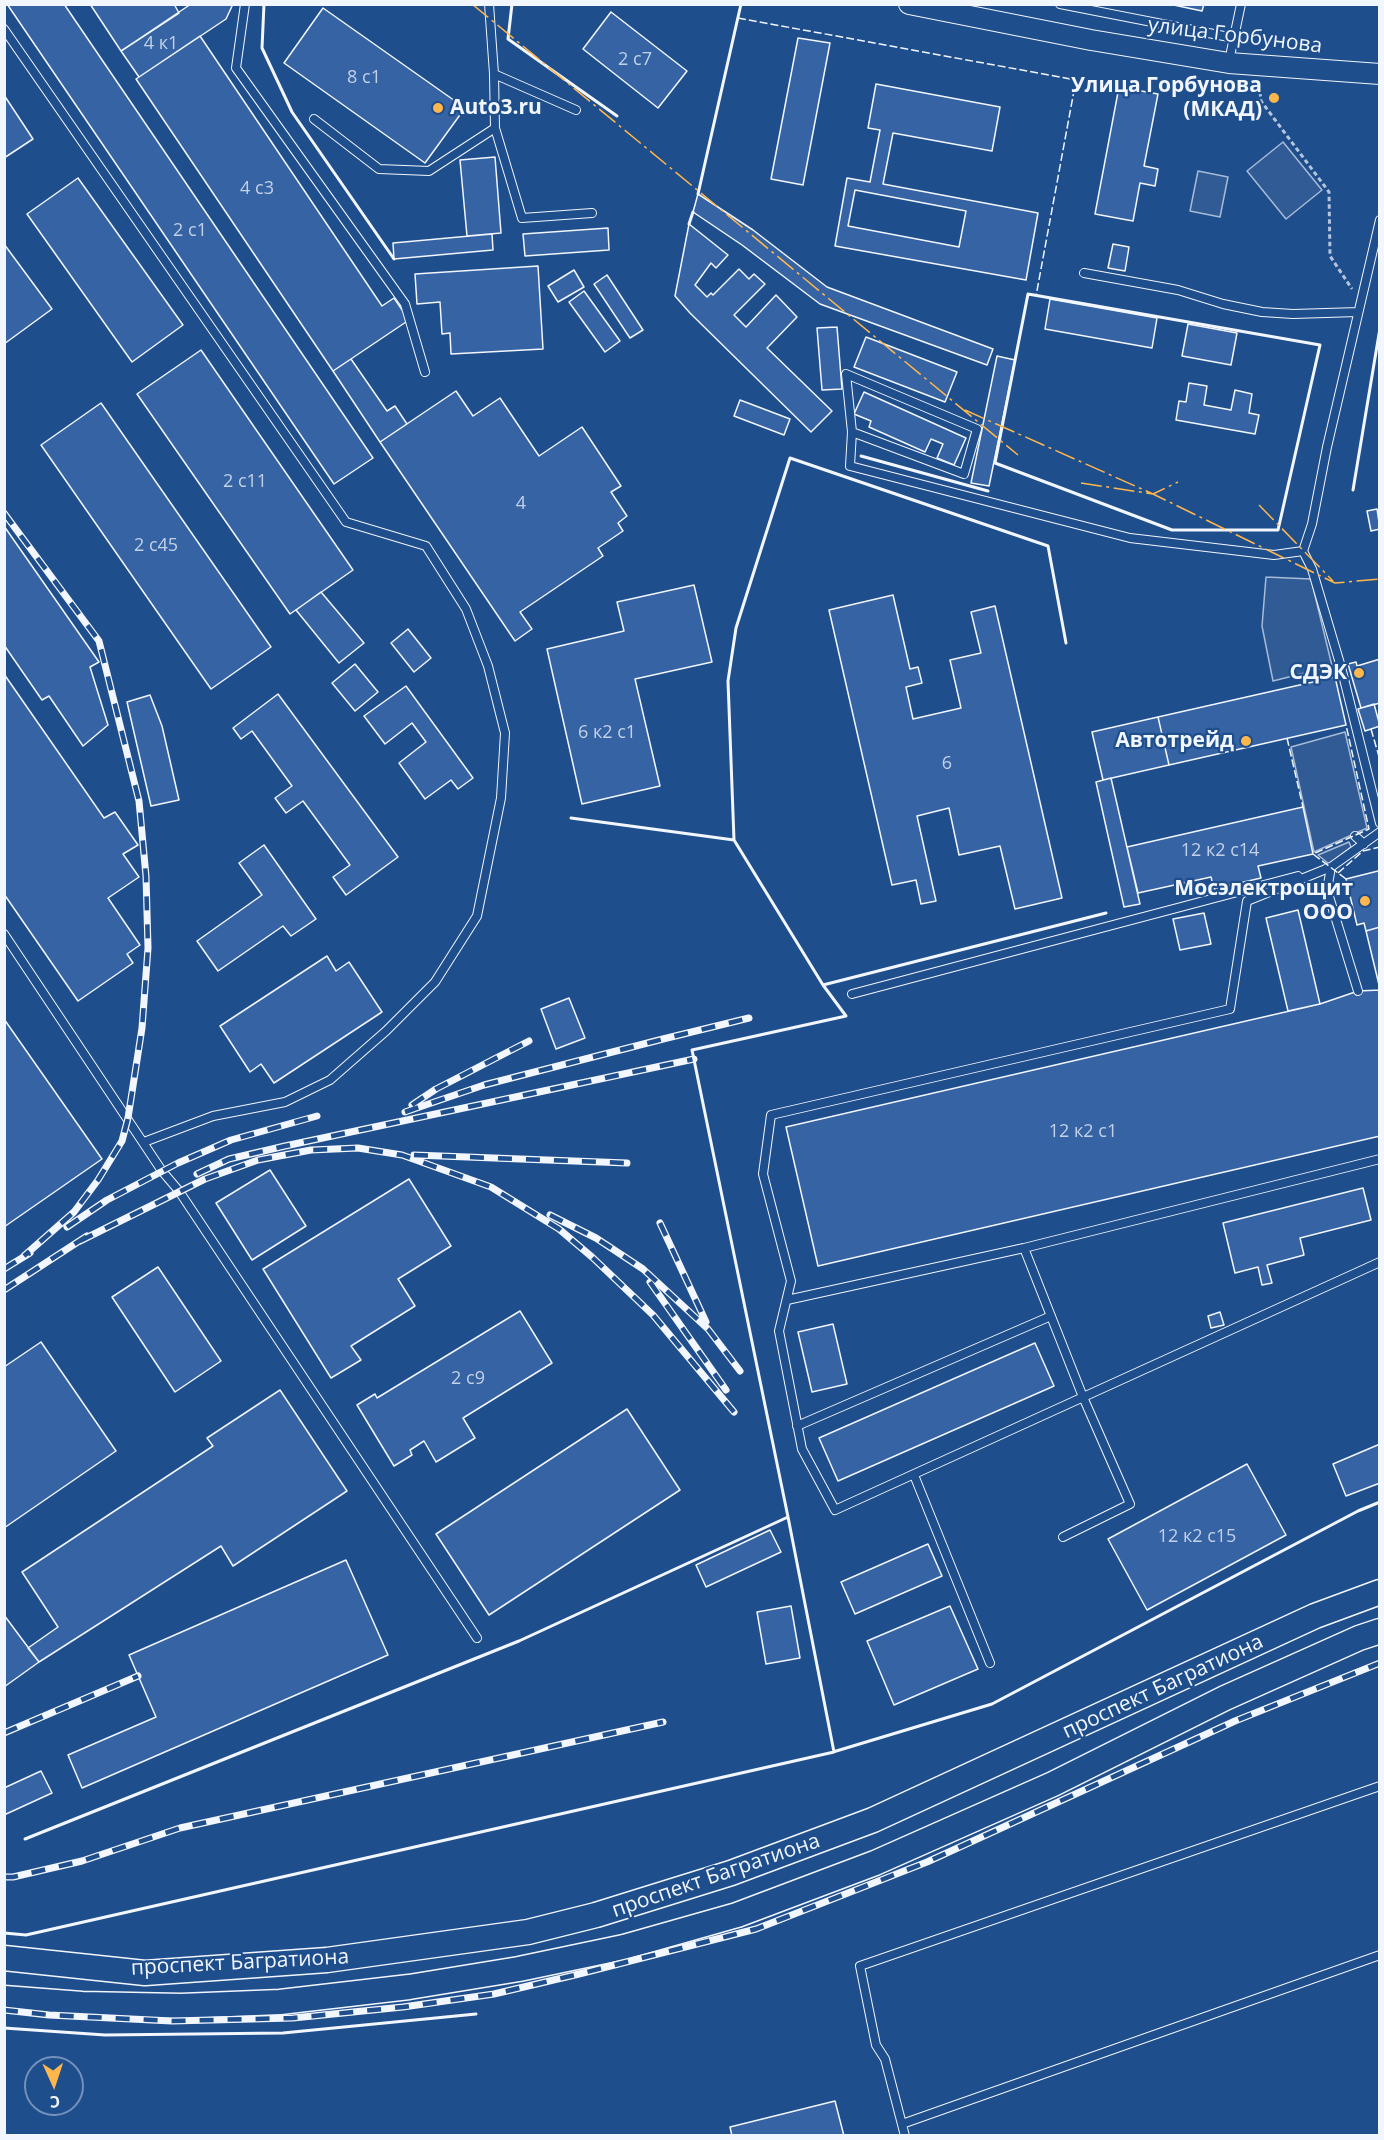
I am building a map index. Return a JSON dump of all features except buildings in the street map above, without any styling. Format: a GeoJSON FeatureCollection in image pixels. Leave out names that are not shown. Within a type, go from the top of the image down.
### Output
{"type":"FeatureCollection","features":[{"type":"Feature","properties":{"kind":"main road"},"geometry":{"type":"LineString","coordinates":[[1315,1616],[1380,1581]]}},
{"type":"Feature","properties":{"kind":"main road","name":"проспект Багратиона"},"geometry":{"type":"LineString","coordinates":[[4,1959],[145,1973],[327,1960],[528,1932],[596,1915],[731,1873],[873,1820],[1315,1616],[1380,1592]]}},
{"type":"Feature","properties":{"kind":"main road","name":"проспект Багратиона"},"geometry":{"type":"LineString","coordinates":[[4,1998],[82,2004],[181,2006],[280,2002],[409,1988],[519,1969],[624,1947],[737,1915],[875,1863],[1053,1784],[1225,1698],[1359,1638],[1380,1631]]}},
{"type":"Feature","properties":{"kind":"street","name":"улица Горбунова"},"geometry":{"type":"LineString","coordinates":[[909,4],[944,8],[1091,40],[1229,63],[1380,74]]}},
{"type":"Feature","properties":{"kind":"lane"},"geometry":{"type":"LineString","coordinates":[[245,4],[236,68],[405,304],[425,372]]}},
{"type":"Feature","properties":{"kind":"lane"},"geometry":{"type":"LineString","coordinates":[[489,4],[495,128],[522,218],[592,213]]}},
{"type":"Feature","properties":{"kind":"lane"},"geometry":{"type":"LineString","coordinates":[[1060,4],[1234,38]]}},
{"type":"Feature","properties":{"kind":"lane"},"geometry":{"type":"LineString","coordinates":[[1229,63],[1241,4]]}},
{"type":"Feature","properties":{"kind":"lane"},"geometry":{"type":"LineString","coordinates":[[4,29],[346,522],[426,546],[466,609],[489,666],[505,733],[501,798],[477,916],[435,982],[386,1031],[330,1080],[285,1102],[213,1116],[144,1142]]}},
{"type":"Feature","properties":{"kind":"lane"},"geometry":{"type":"LineString","coordinates":[[494,74],[576,110]]}},
{"type":"Feature","properties":{"kind":"lane"},"geometry":{"type":"LineString","coordinates":[[314,119],[379,169],[429,171],[495,128]]}},
{"type":"Feature","properties":{"kind":"lane"},"geometry":{"type":"LineString","coordinates":[[1380,220],[1327,447],[1312,524],[1303,551],[1312,569],[1341,667],[1380,823]]}},
{"type":"Feature","properties":{"kind":"lane"},"geometry":{"type":"LineString","coordinates":[[1084,273],[1178,291],[1223,304],[1263,312],[1293,314],[1358,312]]}},
{"type":"Feature","properties":{"kind":"lane"},"geometry":{"type":"LineString","coordinates":[[852,432],[964,474],[977,429],[846,374],[852,432],[850,466],[1130,538],[1274,555],[1303,551]]}},
{"type":"Feature","properties":{"kind":"lane"},"geometry":{"type":"LineString","coordinates":[[1380,832],[1331,867],[1247,901],[1230,1009],[771,1115],[763,1174],[792,1281],[779,1330],[797,1426],[802,1449],[835,1510],[1380,1262]]}},
{"type":"Feature","properties":{"kind":"lane"},"geometry":{"type":"LineString","coordinates":[[1355,836],[1364,844]]}},
{"type":"Feature","properties":{"kind":"lane"},"geometry":{"type":"LineString","coordinates":[[1331,867],[1327,890],[1358,991]]}},
{"type":"Feature","properties":{"kind":"lane"},"geometry":{"type":"LineString","coordinates":[[852,994],[1331,867]]}},
{"type":"Feature","properties":{"kind":"lane"},"geometry":{"type":"LineString","coordinates":[[4,934],[162,1171],[179,1191],[477,1638]]}},
{"type":"Feature","properties":{"kind":"lane"},"geometry":{"type":"LineString","coordinates":[[787,1300],[1024,1248],[1380,1159]]}},
{"type":"Feature","properties":{"kind":"lane"},"geometry":{"type":"LineString","coordinates":[[1024,1248],[1083,1397],[1130,1504],[1063,1537]]}},
{"type":"Feature","properties":{"kind":"lane"},"geometry":{"type":"LineString","coordinates":[[797,1426],[1051,1316]]}},
{"type":"Feature","properties":{"kind":"lane"},"geometry":{"type":"LineString","coordinates":[[914,1474],[990,1663]]}},
{"type":"Feature","properties":{"kind":"lane"},"geometry":{"type":"LineString","coordinates":[[905,2136],[885,2059],[876,2045],[860,1966],[1380,1786]]}},
{"type":"Feature","properties":{"kind":"lane"},"geometry":{"type":"LineString","coordinates":[[902,2124],[1380,1955]]}},
{"type":"Feature","properties":{"kind":"path"},"geometry":{"type":"LineString","coordinates":[[1260,92],[1261,101],[1329,192],[1330,256],[1353,290]]}},
{"type":"Feature","properties":{"kind":"shaded area"},"geometry":{"type":"Polygon","coordinates":[[[1283,142],[1322,190],[1286,219],[1247,171],[1283,142]]]}},
{"type":"Feature","properties":{"kind":"shaded area"},"geometry":{"type":"Polygon","coordinates":[[[1198,171],[1228,177],[1220,217],[1190,211],[1198,171]]]}},
{"type":"Feature","properties":{"kind":"shaded area"},"geometry":{"type":"Polygon","coordinates":[[[1266,577],[1311,579],[1332,666],[1273,681],[1262,626],[1266,577]]]}},
{"type":"Feature","properties":{"kind":"shaded area"},"geometry":{"type":"Polygon","coordinates":[[[1345,732],[1367,828],[1314,852],[1291,747],[1345,732]]]}},
{"type":"Feature","properties":{"kind":"shaded area"},"geometry":{"type":"Polygon","coordinates":[[[1349,842],[1351,847],[1329,864],[1318,855],[1349,842]]]}},
{"type":"Feature","properties":{"kind":"railway"},"geometry":{"type":"LineString","coordinates":[[4,513],[99,641],[139,801],[146,876],[148,948],[142,1028],[128,1118],[122,1141],[98,1180],[74,1212],[24,1256]]}},
{"type":"Feature","properties":{"kind":"railway"},"geometry":{"type":"LineString","coordinates":[[405,1112],[484,1085],[749,1018]]}},
{"type":"Feature","properties":{"kind":"railway"},"geometry":{"type":"LineString","coordinates":[[412,1105],[436,1089],[529,1041]]}},
{"type":"Feature","properties":{"kind":"railway"},"geometry":{"type":"LineString","coordinates":[[197,1174],[229,1159],[285,1146],[694,1059]]}},
{"type":"Feature","properties":{"kind":"railway"},"geometry":{"type":"LineString","coordinates":[[67,1227],[107,1200],[178,1163],[231,1140],[317,1116]]}},
{"type":"Feature","properties":{"kind":"railway"},"geometry":{"type":"LineString","coordinates":[[80,1241],[205,1179],[258,1160],[311,1150],[358,1148],[402,1155],[491,1187],[559,1229],[653,1315],[734,1412]]}},
{"type":"Feature","properties":{"kind":"railway"},"geometry":{"type":"LineString","coordinates":[[414,1155],[627,1163]]}},
{"type":"Feature","properties":{"kind":"railway"},"geometry":{"type":"LineString","coordinates":[[550,1215],[596,1238],[643,1269],[708,1329],[740,1371]]}},
{"type":"Feature","properties":{"kind":"railway"},"geometry":{"type":"LineString","coordinates":[[660,1223],[706,1322]]}},
{"type":"Feature","properties":{"kind":"railway"},"geometry":{"type":"LineString","coordinates":[[4,1290],[87,1236]]}},
{"type":"Feature","properties":{"kind":"railway"},"geometry":{"type":"LineString","coordinates":[[4,1269],[30,1253]]}},
{"type":"Feature","properties":{"kind":"railway"},"geometry":{"type":"LineString","coordinates":[[650,1282],[726,1390]]}},
{"type":"Feature","properties":{"kind":"railway"},"geometry":{"type":"LineString","coordinates":[[4,2010],[49,2015],[172,2021],[293,2018],[403,2007],[494,1994],[579,1974],[756,1929],[927,1862],[1235,1721],[1380,1663]]}},
{"type":"Feature","properties":{"kind":"railway"},"geometry":{"type":"LineString","coordinates":[[4,1733],[138,1676]]}},
{"type":"Feature","properties":{"kind":"railway"},"geometry":{"type":"LineString","coordinates":[[4,1877],[13,1877],[82,1861],[180,1828],[663,1722]]}},
{"type":"Feature","properties":{"kind":"fence"},"geometry":{"type":"LineString","coordinates":[[738,18],[1076,80],[1036,296]]}},
{"type":"Feature","properties":{"kind":"fence"},"geometry":{"type":"LineString","coordinates":[[1346,725],[1369,829],[1313,854],[1346,879]]}},
{"type":"Feature","properties":{"kind":"fence"},"geometry":{"type":"LineString","coordinates":[[1371,729],[1380,760]]}},
{"type":"Feature","properties":{"kind":"fence"},"geometry":{"type":"LineString","coordinates":[[1287,738],[1303,807]]}},
{"type":"Feature","properties":{"kind":"fence"},"geometry":{"type":"LineString","coordinates":[[1338,873],[1363,851],[1380,847]]}},
{"type":"Feature","properties":{"kind":"wall"},"geometry":{"type":"LineString","coordinates":[[264,4],[262,48],[292,112],[394,259]]}},
{"type":"Feature","properties":{"kind":"wall"},"geometry":{"type":"LineString","coordinates":[[512,4],[508,39],[617,116]]}},
{"type":"Feature","properties":{"kind":"wall"},"geometry":{"type":"LineString","coordinates":[[698,194],[741,4]]}},
{"type":"Feature","properties":{"kind":"wall"},"geometry":{"type":"LineString","coordinates":[[689,224],[693,212]]}},
{"type":"Feature","properties":{"kind":"wall"},"geometry":{"type":"LineString","coordinates":[[1028,294],[1320,345],[1278,530],[1172,530],[995,463],[1028,294]]}},
{"type":"Feature","properties":{"kind":"wall"},"geometry":{"type":"LineString","coordinates":[[1353,490],[1380,328]]}},
{"type":"Feature","properties":{"kind":"wall"},"geometry":{"type":"LineString","coordinates":[[861,456],[988,491]]}},
{"type":"Feature","properties":{"kind":"wall"},"geometry":{"type":"LineString","coordinates":[[734,840],[728,681],[736,628],[790,458],[1048,546],[1066,643]]}},
{"type":"Feature","properties":{"kind":"wall"},"geometry":{"type":"LineString","coordinates":[[571,818],[734,840],[823,985]]}},
{"type":"Feature","properties":{"kind":"wall"},"geometry":{"type":"LineString","coordinates":[[4,1933],[26,1935],[834,1752],[692,1050],[846,1016],[823,985],[1106,913]]}},
{"type":"Feature","properties":{"kind":"wall"},"geometry":{"type":"LineString","coordinates":[[833,1752],[992,1704],[1358,1511],[1380,1502]]}},
{"type":"Feature","properties":{"kind":"wall"},"geometry":{"type":"LineString","coordinates":[[25,1839],[519,1641],[788,1517]]}},
{"type":"Feature","properties":{"kind":"wall"},"geometry":{"type":"LineString","coordinates":[[4,2028],[105,2035],[283,2033],[476,2014]]}},
{"type":"Feature","properties":{"kind":"power"},"geometry":{"type":"LineString","coordinates":[[472,4],[1018,455]]}},
{"type":"Feature","properties":{"kind":"power"},"geometry":{"type":"LineString","coordinates":[[965,410],[1153,494],[1178,482]]}},
{"type":"Feature","properties":{"kind":"power"},"geometry":{"type":"LineString","coordinates":[[1081,483],[1153,494],[1335,583],[1380,579]]}},
{"type":"Feature","properties":{"kind":"power"},"geometry":{"type":"LineString","coordinates":[[1259,505],[1333,581]]}},
{"type":"Feature","properties":{"kind":"place","name":"Улица Горбунова (МКАД)"},"geometry":{"type":"Point","coordinates":[1274,98]}},
{"type":"Feature","properties":{"kind":"place","name":"Auto3.ru"},"geometry":{"type":"Point","coordinates":[438,108]}},
{"type":"Feature","properties":{"kind":"place","name":"СДЭК"},"geometry":{"type":"Point","coordinates":[1359,673]}},
{"type":"Feature","properties":{"kind":"place","name":"Автотрейд"},"geometry":{"type":"Point","coordinates":[1246,741]}},
{"type":"Feature","properties":{"kind":"place","name":"Мосэлектрощит ООО"},"geometry":{"type":"Point","coordinates":[1365,901]}}]}
